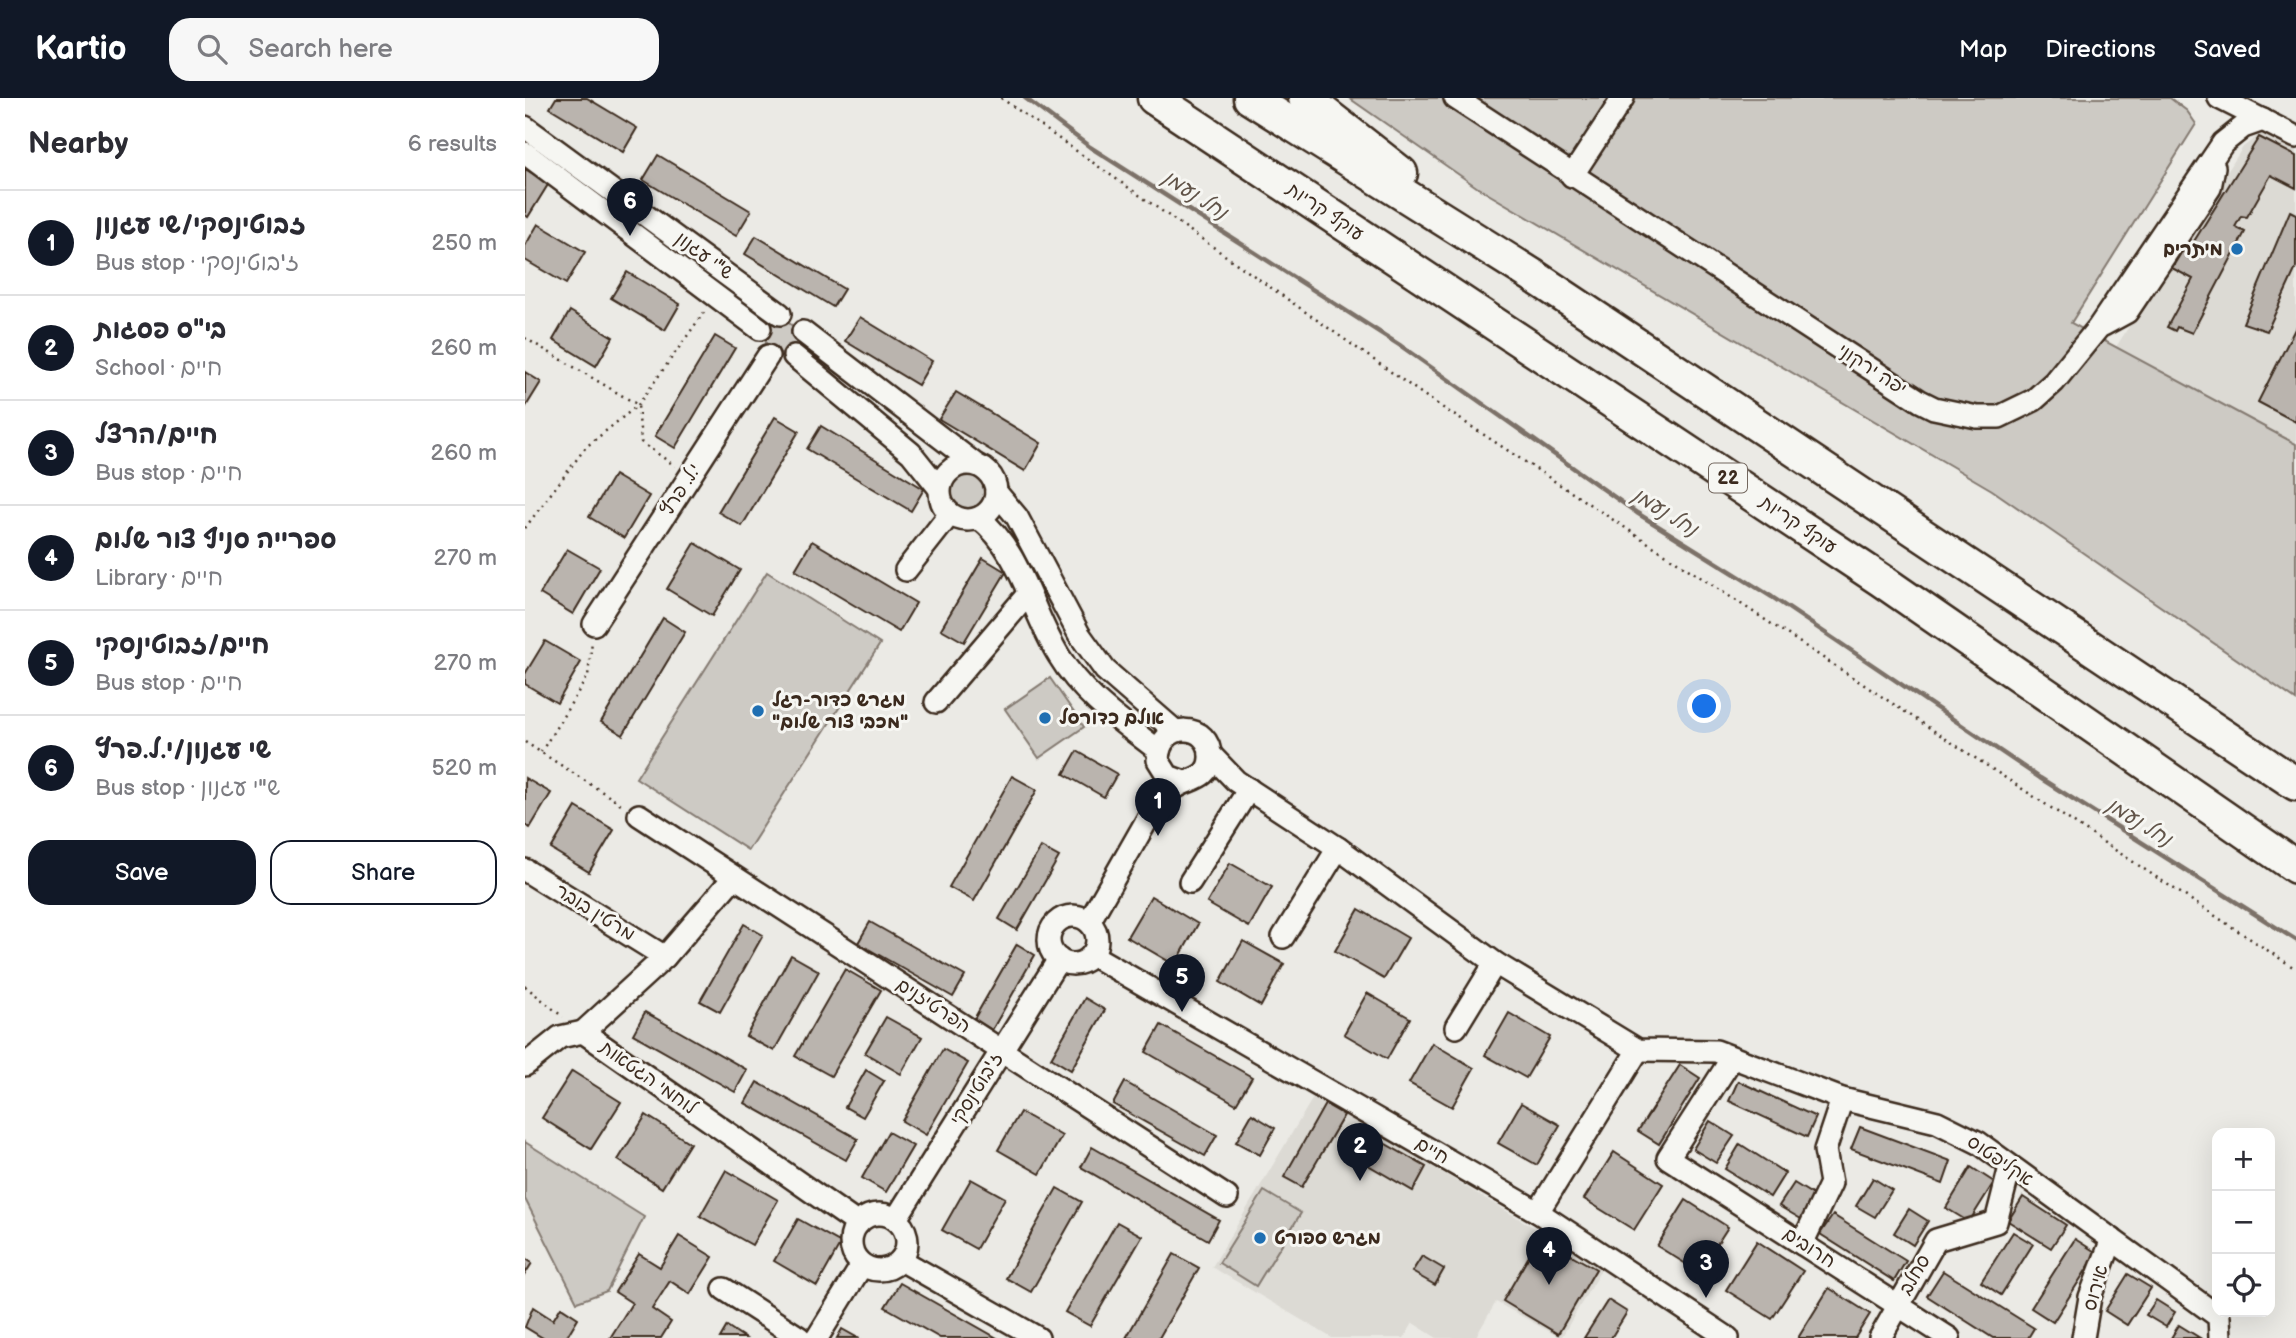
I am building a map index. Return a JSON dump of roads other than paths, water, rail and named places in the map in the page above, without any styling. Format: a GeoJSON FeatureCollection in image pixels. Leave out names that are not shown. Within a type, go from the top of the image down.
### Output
{"type":"FeatureCollection","features":[{"type":"Feature","properties":{"kind":"highway","name":"עוקף קריות"},"geometry":{"type":"LineString","coordinates":[[1154,98],[1881,580],[2296,867]]}},
{"type":"Feature","properties":{"kind":"highway"},"geometry":{"type":"LineString","coordinates":[[1250,98],[1532,275],[2296,784]]}},
{"type":"Feature","properties":{"kind":"highway"},"geometry":{"type":"LineString","coordinates":[[1305,98],[1532,275]]}},
{"type":"Feature","properties":{"kind":"street","name":"יפה ירקוני"},"geometry":{"type":"LineString","coordinates":[[1455,98],[1934,408],[1977,417],[1999,417],[2019,409],[2054,382],[2098,328],[2221,146],[2243,127],[2263,120]]}},
{"type":"Feature","properties":{"kind":"street"},"geometry":{"type":"LineString","coordinates":[[1572,176],[1623,98]]}},
{"type":"Feature","properties":{"kind":"street"},"geometry":{"type":"LineString","coordinates":[[2221,146],[2222,99],[2296,136]]}},
{"type":"Feature","properties":{"kind":"street","name":"ש\"י עגנון"},"geometry":{"type":"LineString","coordinates":[[525,127],[780,314]]}},
{"type":"Feature","properties":{"kind":"street","name":"ש\"י עגנון"},"geometry":{"type":"LineString","coordinates":[[525,153],[716,294],[759,329]]}},
{"type":"Feature","properties":{"kind":"street"},"geometry":{"type":"LineString","coordinates":[[803,331],[803,344],[794,356],[781,360],[768,356],[758,341],[759,329],[768,318],[780,314],[792,317],[803,331],[990,475],[996,492],[1017,517],[1054,590],[1105,670],[1175,731]]}},
{"type":"Feature","properties":{"kind":"street","name":"י.ל. פרץ"},"geometry":{"type":"LineString","coordinates":[[594,624],[768,356]]}},
{"type":"Feature","properties":{"kind":"street"},"geometry":{"type":"LineString","coordinates":[[794,356],[911,453],[939,488],[943,507],[950,514],[964,520],[979,518],[991,508],[996,492]]}},
{"type":"Feature","properties":{"kind":"street"},"geometry":{"type":"LineString","coordinates":[[939,488],[948,471],[957,466],[975,464]]}},
{"type":"Feature","properties":{"kind":"street"},"geometry":{"type":"LineString","coordinates":[[907,570],[950,514]]}},
{"type":"Feature","properties":{"kind":"street"},"geometry":{"type":"LineString","coordinates":[[979,518],[1002,540],[1058,654],[1074,678],[1160,760],[1168,776],[1242,785]]}},
{"type":"Feature","properties":{"kind":"street"},"geometry":{"type":"LineString","coordinates":[[936,702],[1027,594]]}},
{"type":"Feature","properties":{"kind":"street"},"geometry":{"type":"LineString","coordinates":[[1089,922],[1154,806],[1161,743],[1175,731],[1193,731],[1202,736],[1210,754],[1242,785],[1338,848],[1495,962],[1639,1050],[1538,1212]]}},
{"type":"Feature","properties":{"kind":"street"},"geometry":{"type":"LineString","coordinates":[[1154,806],[1206,771],[1210,754]]}},
{"type":"Feature","properties":{"kind":"street"},"geometry":{"type":"LineString","coordinates":[[1190,882],[1242,785]]}},
{"type":"Feature","properties":{"kind":"street","name":"הפרטיזנים"},"geometry":{"type":"LineString","coordinates":[[639,815],[1227,1197]]}},
{"type":"Feature","properties":{"kind":"street"},"geometry":{"type":"LineString","coordinates":[[1283,937],[1338,848]]}},
{"type":"Feature","properties":{"kind":"street","name":"מרטין בובר"},"geometry":{"type":"LineString","coordinates":[[525,870],[665,957]]}},
{"type":"Feature","properties":{"kind":"street","name":"לוחמי הגטאות"},"geometry":{"type":"LineString","coordinates":[[734,877],[665,957],[583,1032],[858,1224]]}},
{"type":"Feature","properties":{"kind":"street"},"geometry":{"type":"LineString","coordinates":[[1073,916],[1089,922],[1097,937],[1092,955],[1076,963],[1059,959],[1050,945],[1052,928],[1058,921],[1073,916]]}},
{"type":"Feature","properties":{"kind":"street","name":"חיים"},"geometry":{"type":"LineString","coordinates":[[1092,955],[1538,1212],[1728,1338]]}},
{"type":"Feature","properties":{"kind":"street","name":"ז'בוטינסקי"},"geometry":{"type":"LineString","coordinates":[[895,1219],[1059,959]]}},
{"type":"Feature","properties":{"kind":"street"},"geometry":{"type":"LineString","coordinates":[[1456,1027],[1495,962]]}},
{"type":"Feature","properties":{"kind":"street"},"geometry":{"type":"LineString","coordinates":[[525,1065],[559,1037],[583,1032]]}},
{"type":"Feature","properties":{"kind":"street","name":"אקליפטוס"},"geometry":{"type":"LineString","coordinates":[[1639,1050],[1656,1052],[1699,1048],[1842,1099],[1937,1122],[1979,1143],[2219,1317],[2220,1338]]}},
{"type":"Feature","properties":{"kind":"street","name":"חרובים"},"geometry":{"type":"LineString","coordinates":[[1732,1058],[1668,1158],[1949,1338]]}},
{"type":"Feature","properties":{"kind":"street"},"geometry":{"type":"LineString","coordinates":[[1802,1244],[1831,1184],[1825,1150],[1842,1099]]}},
{"type":"Feature","properties":{"kind":"street","name":"סחלב"},"geometry":{"type":"LineString","coordinates":[[1898,1305],[1936,1240],[1996,1222],[2010,1167]]}},
{"type":"Feature","properties":{"kind":"street"},"geometry":{"type":"LineString","coordinates":[[876,1214],[895,1219],[906,1234],[908,1243],[901,1260],[883,1270],[862,1265],[852,1250],[853,1232],[858,1224],[876,1214]]}},
{"type":"Feature","properties":{"kind":"street","name":"אירוס"},"geometry":{"type":"LineString","coordinates":[[2083,1338],[2090,1297],[2112,1239]]}},
{"type":"Feature","properties":{"kind":"street"},"geometry":{"type":"LineString","coordinates":[[901,1260],[1038,1338]]}},
{"type":"Feature","properties":{"kind":"street"},"geometry":{"type":"LineString","coordinates":[[817,1338],[862,1265]]}},
{"type":"Feature","properties":{"kind":"street"},"geometry":{"type":"LineString","coordinates":[[725,1289],[800,1338]]}},
{"type":"Feature","properties":{"kind":"street"},"geometry":{"type":"LineString","coordinates":[[1880,1338],[1898,1305]]}},
{"type":"Feature","properties":{"kind":"waterway","name":"נחל נעמן"},"geometry":{"type":"LineString","coordinates":[[1025,98],[1090,147],[1401,346],[1637,513],[1772,597],[2040,778],[2296,940]]}},
{"type":"Feature","properties":{"kind":"place","name":"שי עגנון/י.ל.פרץ"},"geometry":{"type":"Point","coordinates":[630,236]}},
{"type":"Feature","properties":{"kind":"place","name":"מיתרים"},"geometry":{"type":"Point","coordinates":[2237,249]}},
{"type":"Feature","properties":{"kind":"place","name":"מגרש כדור-רגל \"מכבי צור שלום\""},"geometry":{"type":"Point","coordinates":[758,711]}},
{"type":"Feature","properties":{"kind":"place","name":"אולם כדורסל"},"geometry":{"type":"Point","coordinates":[1045,718]}},
{"type":"Feature","properties":{"kind":"place","name":"זבוטינסקי/שי עגנון"},"geometry":{"type":"Point","coordinates":[1158,836]}},
{"type":"Feature","properties":{"kind":"place","name":"חיים/זבוטינסקי"},"geometry":{"type":"Point","coordinates":[1182,1012]}},
{"type":"Feature","properties":{"kind":"place","name":"בי\"ס פסגות"},"geometry":{"type":"Point","coordinates":[1360,1181]}},
{"type":"Feature","properties":{"kind":"place","name":"מגרש ספורט"},"geometry":{"type":"Point","coordinates":[1260,1238]}},
{"type":"Feature","properties":{"kind":"place","name":"ספרייה סניף צור שלום"},"geometry":{"type":"Point","coordinates":[1549,1285]}},
{"type":"Feature","properties":{"kind":"place","name":"חיים/הרצל"},"geometry":{"type":"Point","coordinates":[1706,1298]}}]}
